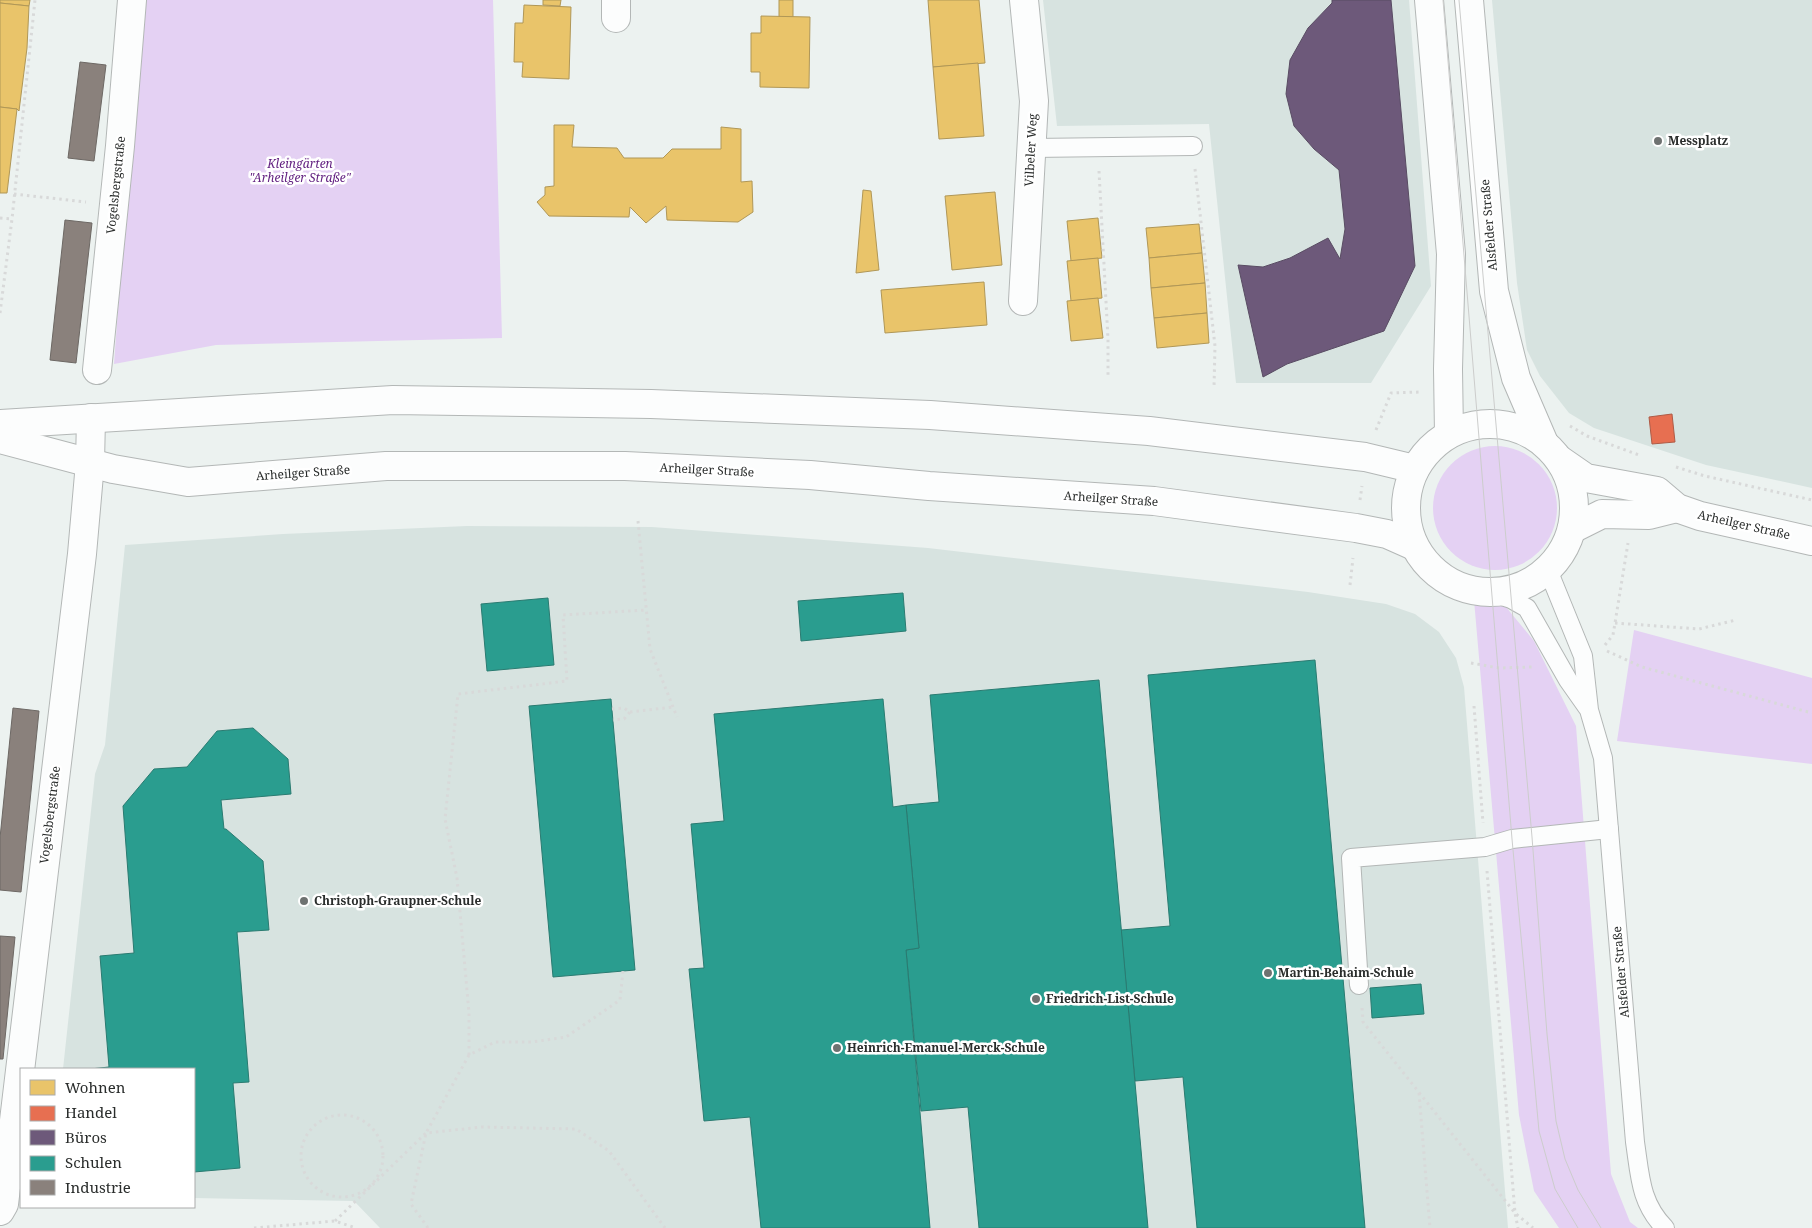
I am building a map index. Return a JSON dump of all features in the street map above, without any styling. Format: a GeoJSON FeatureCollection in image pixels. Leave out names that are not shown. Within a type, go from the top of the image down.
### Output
{"type":"FeatureCollection","features":[{"type":"Feature","properties":{"kind":"street","name":"Vogelsbergstraße"},"geometry":{"type":"LineString","coordinates":[[97,370],[132,0]]}},
{"type":"Feature","properties":{"kind":"street","name":"Vilbeler Weg"},"geometry":{"type":"LineString","coordinates":[[1023,301],[1034,101],[1024,0]]}},
{"type":"Feature","properties":{"kind":"street"},"geometry":{"type":"LineString","coordinates":[[1429,0],[1451,254],[1448,369],[1449,434]]}},
{"type":"Feature","properties":{"kind":"street","name":"Alsfelder Straße"},"geometry":{"type":"LineString","coordinates":[[1469,0],[1494,291],[1516,378],[1552,452]]}},
{"type":"Feature","properties":{"kind":"street"},"geometry":{"type":"LineString","coordinates":[[0,424],[393,400],[701,406],[930,415],[1149,431],[1365,457],[1415,469]]}},
{"type":"Feature","properties":{"kind":"street","name":"Vogelsbergstraße"},"geometry":{"type":"LineString","coordinates":[[21,1068],[82,554],[90,463],[91,418]]}},
{"type":"Feature","properties":{"kind":"street","name":"Arheilger Straße"},"geometry":{"type":"LineString","coordinates":[[1552,452],[1570,482],[1574,506],[1572,530],[1562,551],[1548,570],[1517,588],[1492,593],[1473,591],[1455,585],[1438,576],[1414,546],[1406,521],[1406,494],[1415,469],[1430,449],[1449,434],[1479,424],[1516,427],[1552,452],[1586,478],[1657,491],[1677,508],[1700,516],[1812,541]]}},
{"type":"Feature","properties":{"kind":"street","name":"Arheilger Straße"},"geometry":{"type":"LineString","coordinates":[[0,439],[113,469],[188,482],[386,466],[625,466],[810,475],[928,486],[1154,501],[1356,528],[1387,534],[1414,546]]}},
{"type":"Feature","properties":{"kind":"street"},"geometry":{"type":"LineString","coordinates":[[1572,530],[1602,514],[1649,515],[1677,508]]}},
{"type":"Feature","properties":{"kind":"street","name":"Vogelsbergstraße"},"geometry":{"type":"LineString","coordinates":[[0,1212],[4,1204],[20,1074]]}},
{"type":"Feature","properties":{"kind":"lane"},"geometry":{"type":"LineString","coordinates":[[1032,148],[1193,146]]}},
{"type":"Feature","properties":{"kind":"lane","name":"Alsfelder Straße"},"geometry":{"type":"LineString","coordinates":[[1548,570],[1583,656],[1589,710],[1603,758],[1635,1142],[1644,1197],[1657,1225]]}},
{"type":"Feature","properties":{"kind":"lane","name":"Alsfelder Straße"},"geometry":{"type":"LineString","coordinates":[[1492,593],[1511,599],[1527,608],[1589,710]]}},
{"type":"Feature","properties":{"kind":"lane"},"geometry":{"type":"LineString","coordinates":[[1359,985],[1351,858],[1485,847],[1512,839],[1608,829]]}},
{"type":"Feature","properties":{"kind":"path"},"geometry":{"type":"LineString","coordinates":[[0,312],[12,219],[35,0]]}},
{"type":"Feature","properties":{"kind":"path"},"geometry":{"type":"LineString","coordinates":[[1193,146],[1215,346],[1214,387]]}},
{"type":"Feature","properties":{"kind":"path"},"geometry":{"type":"LineString","coordinates":[[1097,147],[1108,340],[1108,378]]}},
{"type":"Feature","properties":{"kind":"path"},"geometry":{"type":"LineString","coordinates":[[14,194],[114,204]]}},
{"type":"Feature","properties":{"kind":"path"},"geometry":{"type":"LineString","coordinates":[[0,218],[12,219]]}},
{"type":"Feature","properties":{"kind":"path"},"geometry":{"type":"LineString","coordinates":[[1562,421],[1587,436],[1642,456]]}},
{"type":"Feature","properties":{"kind":"path"},"geometry":{"type":"LineString","coordinates":[[1633,453],[1637,488]]}},
{"type":"Feature","properties":{"kind":"path"},"geometry":{"type":"LineString","coordinates":[[1669,465],[1705,476],[1812,500]]}},
{"type":"Feature","properties":{"kind":"path"},"geometry":{"type":"LineString","coordinates":[[1632,515],[1613,635],[1602,649],[1642,667],[1812,713]]}},
{"type":"Feature","properties":{"kind":"path"},"geometry":{"type":"LineString","coordinates":[[638,521],[650,649],[677,717]]}},
{"type":"Feature","properties":{"kind":"path"},"geometry":{"type":"LineString","coordinates":[[428,1228],[411,1204],[426,1133],[469,1055],[469,1013],[457,878],[444,819],[458,694],[566,681],[563,615],[646,610]]}},
{"type":"Feature","properties":{"kind":"path"},"geometry":{"type":"LineString","coordinates":[[1615,623],[1699,629],[1736,620]]}},
{"type":"Feature","properties":{"kind":"path"},"geometry":{"type":"LineString","coordinates":[[1471,663],[1499,668],[1548,667],[1559,663]]}},
{"type":"Feature","properties":{"kind":"path"},"geometry":{"type":"LineString","coordinates":[[1474,706],[1515,1213],[1518,1228]]}},
{"type":"Feature","properties":{"kind":"path"},"geometry":{"type":"LineString","coordinates":[[612,709],[624,708],[630,712],[674,707]]}},
{"type":"Feature","properties":{"kind":"path"},"geometry":{"type":"LineString","coordinates":[[613,720],[624,719],[630,712]]}},
{"type":"Feature","properties":{"kind":"path"},"geometry":{"type":"LineString","coordinates":[[469,1055],[494,1042],[532,1042],[566,1037],[620,1000],[622,971]]}},
{"type":"Feature","properties":{"kind":"path"},"geometry":{"type":"LineString","coordinates":[[1363,1022],[1515,1213],[1533,1228]]}},
{"type":"Feature","properties":{"kind":"path"},"geometry":{"type":"LineString","coordinates":[[1419,1092],[1430,1228]]}},
{"type":"Feature","properties":{"kind":"path"},"geometry":{"type":"LineString","coordinates":[[336,1115],[349,1115],[361,1119],[371,1127],[379,1138],[383,1150],[382,1163],[378,1175],[371,1186],[359,1194],[346,1197],[331,1196],[314,1186],[302,1168],[300,1154],[303,1140],[311,1128],[322,1120],[336,1115]]}},
{"type":"Feature","properties":{"kind":"path"},"geometry":{"type":"LineString","coordinates":[[335,1221],[426,1133],[482,1127],[576,1129],[609,1151],[665,1228]]}},
{"type":"Feature","properties":{"kind":"path"},"geometry":{"type":"LineString","coordinates":[[254,1228],[335,1221],[356,1228]]}},
{"type":"Feature","properties":{"kind":"shaded area"},"geometry":{"type":"Polygon","coordinates":[[[1043,0],[1409,0],[1431,286],[1371,383],[1236,383],[1209,124],[1057,126],[1043,0]]]}},
{"type":"Feature","properties":{"kind":"shaded area","name":"Messplatz"},"geometry":{"type":"Polygon","coordinates":[[[1492,0],[1812,0],[1812,488],[1706,465],[1594,428],[1569,413],[1540,376],[1527,350],[1517,283],[1492,0]]]}},
{"type":"Feature","properties":{"kind":"shaded area"},"geometry":{"type":"Polygon","coordinates":[[[467,526],[652,527],[928,548],[1308,592],[1386,604],[1415,614],[1439,632],[1456,658],[1464,687],[1508,1228],[380,1228],[354,1201],[195,1198],[195,1068],[63,1068],[95,774],[105,745],[125,545],[283,534],[467,526]]]}},
{"type":"Feature","properties":{"kind":"green space","name":"Kleingärten \"Arheilger Straße\""},"geometry":{"type":"Polygon","coordinates":[[[141,0],[493,0],[502,338],[216,345],[114,364],[141,0]]]}},
{"type":"Feature","properties":{"kind":"green space"},"geometry":{"type":"Polygon","coordinates":[[[1495,446],[1519,451],[1539,464],[1552,484],[1557,508],[1552,532],[1539,552],[1519,565],[1495,570],[1471,565],[1451,552],[1438,532],[1433,508],[1438,484],[1451,464],[1471,451],[1495,446]]]}},
{"type":"Feature","properties":{"kind":"green space"},"geometry":{"type":"Polygon","coordinates":[[[1474,600],[1506,607],[1534,641],[1576,726],[1611,1174],[1630,1222],[1638,1228],[1559,1228],[1534,1191],[1519,1115],[1474,600]]]}},
{"type":"Feature","properties":{"kind":"green space"},"geometry":{"type":"Polygon","coordinates":[[[1634,630],[1812,678],[1812,764],[1617,741],[1634,630]]]}},
{"type":"Feature","properties":{"kind":"building: Wohnen"},"geometry":{"type":"Polygon","coordinates":[[[0,0],[30,0],[29,6],[0,3],[0,0]]]}},
{"type":"Feature","properties":{"kind":"building: Wohnen"},"geometry":{"type":"Polygon","coordinates":[[[543,0],[561,0],[560,6],[543,5],[543,0]]]}},
{"type":"Feature","properties":{"kind":"building: Wohnen"},"geometry":{"type":"Polygon","coordinates":[[[779,0],[793,0],[793,17],[779,17],[779,0]]]}},
{"type":"Feature","properties":{"kind":"building: Wohnen"},"geometry":{"type":"Polygon","coordinates":[[[928,0],[979,0],[985,63],[933,67],[928,0]]]}},
{"type":"Feature","properties":{"kind":"building: Wohnen"},"geometry":{"type":"Polygon","coordinates":[[[0,3],[29,6],[27,48],[19,111],[17,109],[0,107],[0,3]]]}},
{"type":"Feature","properties":{"kind":"building: Wohnen"},"geometry":{"type":"Polygon","coordinates":[[[524,5],[571,7],[569,79],[522,77],[523,62],[514,62],[515,23],[523,23],[524,5]]]}},
{"type":"Feature","properties":{"kind":"building: Wohnen"},"geometry":{"type":"Polygon","coordinates":[[[761,16],[810,17],[809,88],[760,87],[760,72],[751,72],[751,33],[761,33],[761,16]]]}},
{"type":"Feature","properties":{"kind":"building: Wohnen"},"geometry":{"type":"Polygon","coordinates":[[[978,63],[984,136],[939,139],[933,67],[978,63]]]}},
{"type":"Feature","properties":{"kind":"building: Wohnen"},"geometry":{"type":"Polygon","coordinates":[[[0,107],[17,109],[7,193],[0,193],[0,107]]]}},
{"type":"Feature","properties":{"kind":"building: Wohnen"},"geometry":{"type":"Polygon","coordinates":[[[554,125],[574,125],[572,147],[617,148],[624,158],[663,158],[672,149],[721,149],[721,127],[741,129],[741,182],[752,181],[753,212],[738,222],[667,220],[666,206],[646,223],[630,207],[629,217],[549,216],[537,202],[545,195],[545,187],[554,186],[554,125]]]}},
{"type":"Feature","properties":{"kind":"building: Wohnen"},"geometry":{"type":"Polygon","coordinates":[[[863,190],[871,191],[879,270],[856,273],[863,190]]]}},
{"type":"Feature","properties":{"kind":"building: Wohnen"},"geometry":{"type":"Polygon","coordinates":[[[995,192],[1002,265],[952,270],[945,196],[995,192]]]}},
{"type":"Feature","properties":{"kind":"building: Wohnen"},"geometry":{"type":"Polygon","coordinates":[[[1098,218],[1102,258],[1071,261],[1067,221],[1098,218]]]}},
{"type":"Feature","properties":{"kind":"building: Wohnen"},"geometry":{"type":"Polygon","coordinates":[[[1199,224],[1202,253],[1149,258],[1146,228],[1199,224]]]}},
{"type":"Feature","properties":{"kind":"building: Wohnen"},"geometry":{"type":"Polygon","coordinates":[[[1202,253],[1205,283],[1151,288],[1149,258],[1202,253]]]}},
{"type":"Feature","properties":{"kind":"building: Wohnen"},"geometry":{"type":"Polygon","coordinates":[[[1098,258],[1102,298],[1071,301],[1067,261],[1098,258]]]}},
{"type":"Feature","properties":{"kind":"building: Wohnen"},"geometry":{"type":"Polygon","coordinates":[[[984,282],[987,325],[885,333],[881,290],[984,282]]]}},
{"type":"Feature","properties":{"kind":"building: Wohnen"},"geometry":{"type":"Polygon","coordinates":[[[1205,283],[1207,313],[1154,318],[1151,288],[1205,283]]]}},
{"type":"Feature","properties":{"kind":"building: Wohnen"},"geometry":{"type":"Polygon","coordinates":[[[1098,298],[1103,338],[1071,341],[1067,301],[1098,298]]]}},
{"type":"Feature","properties":{"kind":"building: Wohnen"},"geometry":{"type":"Polygon","coordinates":[[[1207,313],[1209,343],[1157,348],[1154,318],[1207,313]]]}},
{"type":"Feature","properties":{"kind":"building: Handel"},"geometry":{"type":"Polygon","coordinates":[[[1672,414],[1675,442],[1652,444],[1649,417],[1672,414]]]}},
{"type":"Feature","properties":{"kind":"building: Büros"},"geometry":{"type":"Polygon","coordinates":[[[1332,0],[1391,0],[1415,266],[1384,331],[1287,364],[1263,377],[1238,265],[1263,267],[1290,258],[1328,238],[1340,259],[1345,229],[1339,170],[1314,149],[1294,126],[1286,94],[1290,60],[1308,28],[1332,3],[1332,0]]]}},
{"type":"Feature","properties":{"kind":"building: Schulen"},"geometry":{"type":"Polygon","coordinates":[[[903,593],[906,631],[801,641],[798,601],[903,593]]]}},
{"type":"Feature","properties":{"kind":"building: Schulen"},"geometry":{"type":"Polygon","coordinates":[[[548,598],[554,665],[487,671],[481,604],[548,598]]]}},
{"type":"Feature","properties":{"kind":"building: Schulen"},"geometry":{"type":"Polygon","coordinates":[[[1315,660],[1365,1228],[1197,1228],[1183,1077],[1135,1081],[1121,930],[1170,926],[1148,675],[1315,660]]]}},
{"type":"Feature","properties":{"kind":"building: Schulen"},"geometry":{"type":"Polygon","coordinates":[[[1099,680],[1148,1228],[979,1228],[968,1107],[921,1111],[906,950],[919,948],[906,805],[939,802],[930,695],[1099,680]]]}},
{"type":"Feature","properties":{"kind":"building: Schulen"},"geometry":{"type":"Polygon","coordinates":[[[611,699],[635,970],[553,977],[529,706],[611,699]]]}},
{"type":"Feature","properties":{"kind":"building: Schulen"},"geometry":{"type":"Polygon","coordinates":[[[883,699],[893,807],[906,805],[919,948],[906,950],[930,1228],[761,1228],[750,1117],[704,1121],[689,969],[704,968],[691,824],[724,821],[714,714],[883,699]]]}},
{"type":"Feature","properties":{"kind":"building: Schulen"},"geometry":{"type":"Polygon","coordinates":[[[253,728],[288,759],[291,794],[221,800],[224,829],[263,861],[269,930],[237,932],[249,1082],[233,1083],[240,1168],[195,1172],[195,1068],[100,1068],[109,1067],[100,956],[134,953],[123,806],[154,769],[187,767],[217,731],[253,728]]]}},
{"type":"Feature","properties":{"kind":"building: Schulen"},"geometry":{"type":"Polygon","coordinates":[[[1421,984],[1424,1014],[1372,1018],[1370,988],[1421,984]]]}},
{"type":"Feature","properties":{"kind":"building: Industrie"},"geometry":{"type":"Polygon","coordinates":[[[80,62],[106,65],[94,161],[68,158],[80,62]]]}},
{"type":"Feature","properties":{"kind":"building: Industrie"},"geometry":{"type":"Polygon","coordinates":[[[65,220],[92,223],[76,363],[50,360],[65,220]]]}},
{"type":"Feature","properties":{"kind":"building: Industrie"},"geometry":{"type":"Polygon","coordinates":[[[13,708],[39,711],[21,892],[0,890],[0,838],[13,708]]]}},
{"type":"Feature","properties":{"kind":"building: Industrie"},"geometry":{"type":"Polygon","coordinates":[[[0,936],[15,937],[3,1059],[0,1059],[0,936]]]}},
{"type":"Feature","properties":{"kind":"tram line"},"geometry":{"type":"LineString","coordinates":[[1443,0],[1512,839],[1539,1131],[1555,1189],[1578,1228]]}},
{"type":"Feature","properties":{"kind":"tram line"},"geometry":{"type":"LineString","coordinates":[[1459,0],[1556,1121],[1565,1159],[1578,1190],[1601,1228]]}},
{"type":"Feature","properties":{"kind":"place","name":"Messplatz"},"geometry":{"type":"Point","coordinates":[1658,141]}},
{"type":"Feature","properties":{"kind":"place","name":"Christoph-Graupner-Schule"},"geometry":{"type":"Point","coordinates":[304,901]}},
{"type":"Feature","properties":{"kind":"place","name":"Martin-Behaim-Schule"},"geometry":{"type":"Point","coordinates":[1268,973]}},
{"type":"Feature","properties":{"kind":"place","name":"Friedrich-List-Schule"},"geometry":{"type":"Point","coordinates":[1036,999]}},
{"type":"Feature","properties":{"kind":"place","name":"Heinrich-Emanuel-Merck-Schule"},"geometry":{"type":"Point","coordinates":[837,1048]}}]}
